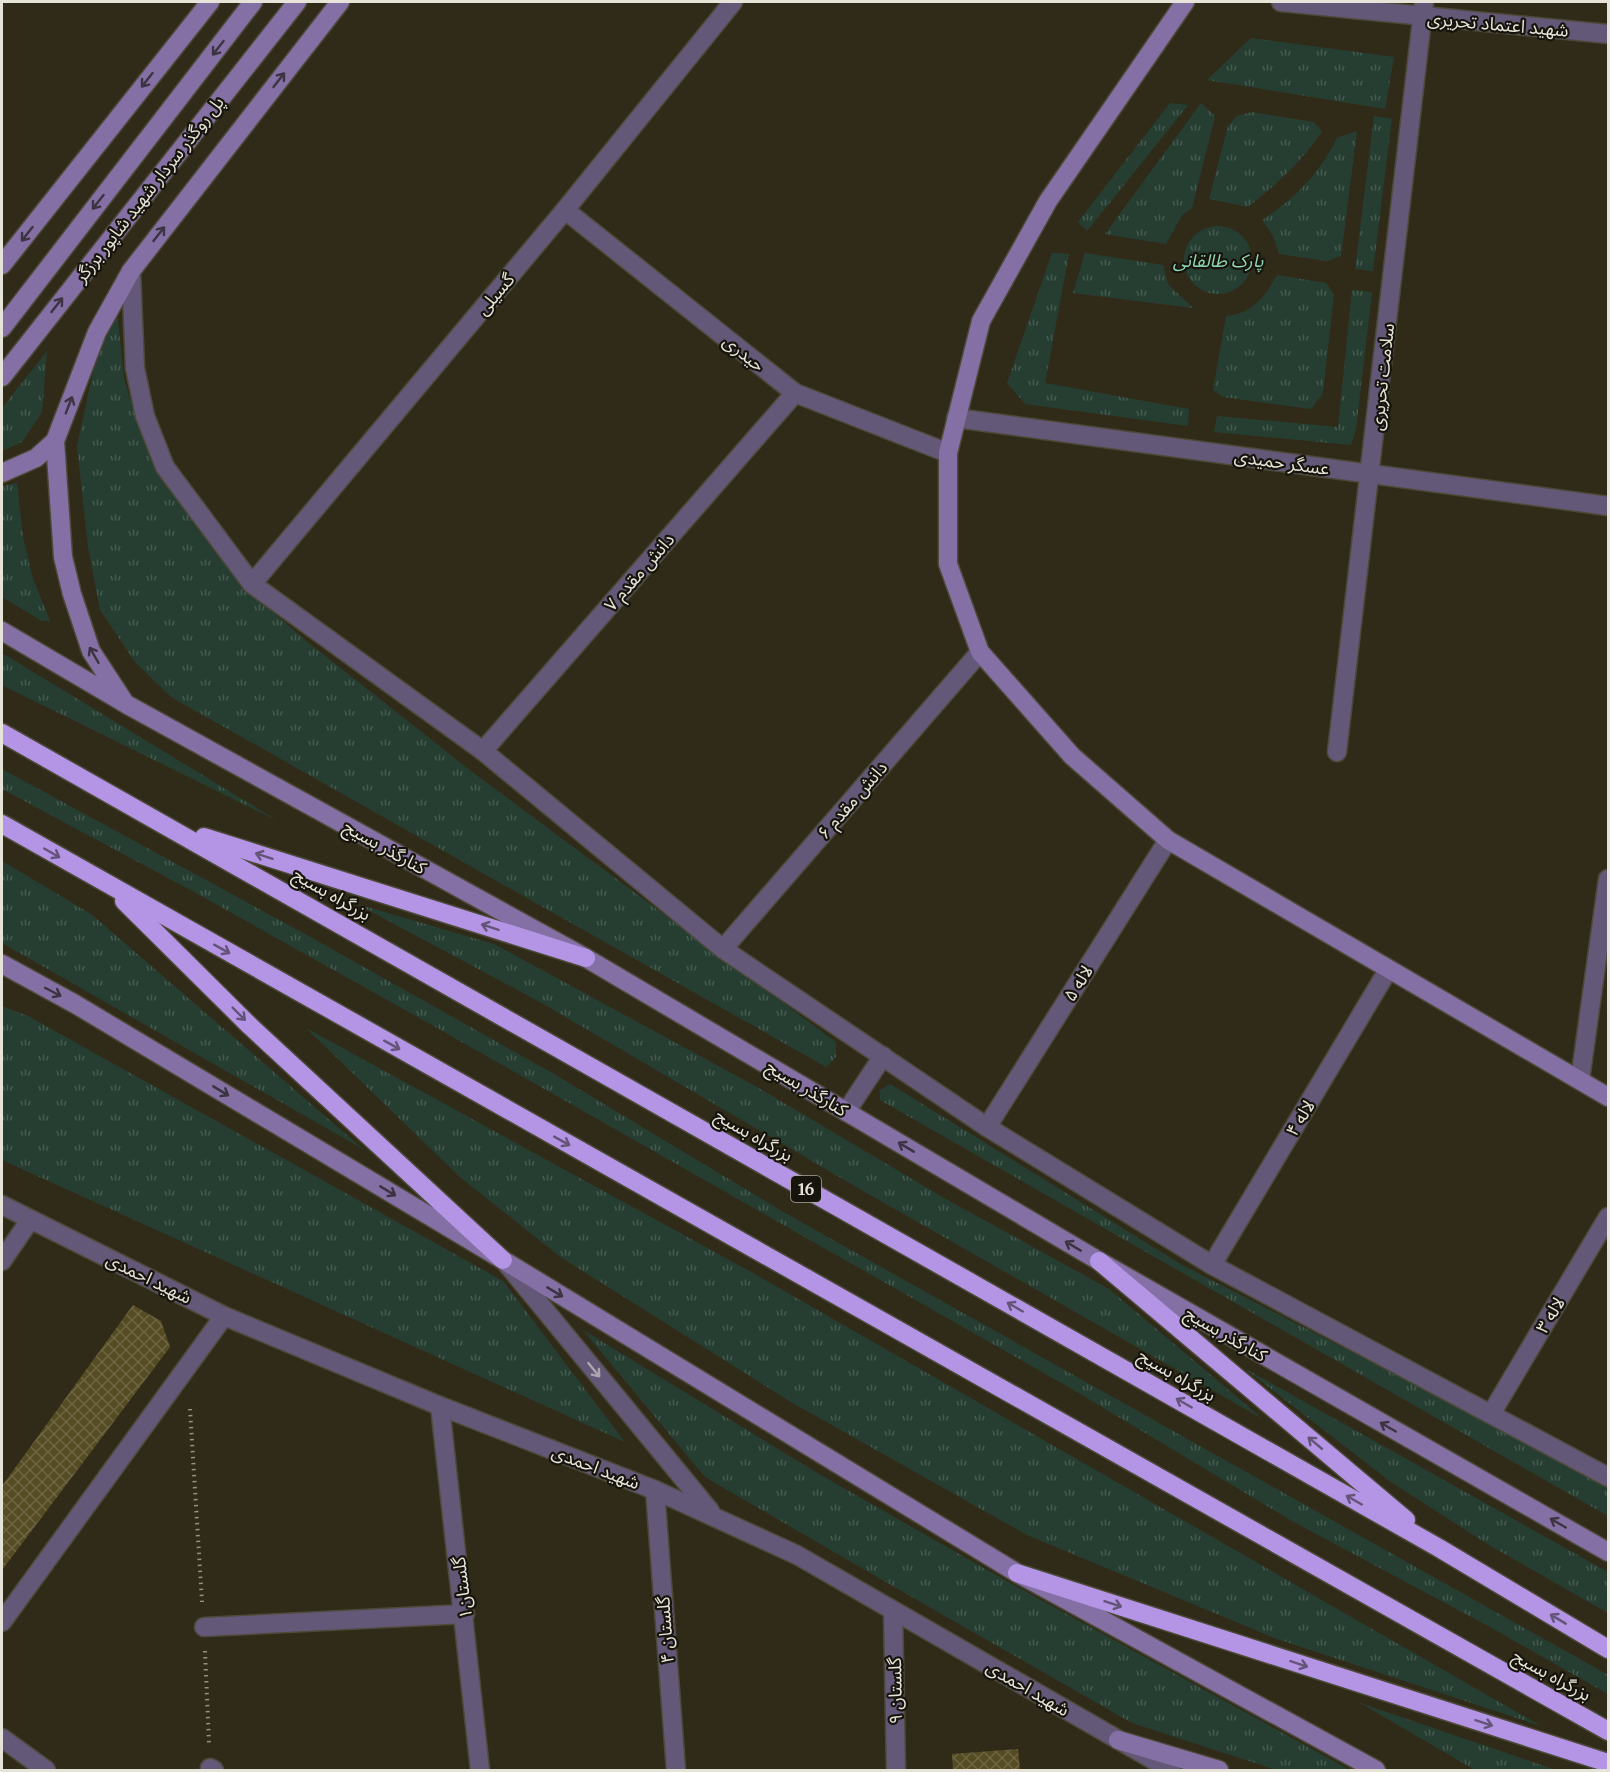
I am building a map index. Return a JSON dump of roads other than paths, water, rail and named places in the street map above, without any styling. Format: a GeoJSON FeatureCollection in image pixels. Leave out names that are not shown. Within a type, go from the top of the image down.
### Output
{"type":"FeatureCollection","features":[{"type":"Feature","properties":{"kind":"highway","name":"بزرگراه بسیج"},"geometry":{"type":"LineString","coordinates":[[2,732],[1440,1548],[1608,1649]]}},
{"type":"Feature","properties":{"kind":"highway","name":"بزرگراه بسیج"},"geometry":{"type":"LineString","coordinates":[[2,824],[1608,1731]]}},
{"type":"Feature","properties":{"kind":"highway"},"geometry":{"type":"LineString","coordinates":[[168,826],[586,958]]}},
{"type":"Feature","properties":{"kind":"highway"},"geometry":{"type":"LineString","coordinates":[[108,885],[250,1026],[504,1260]]}},
{"type":"Feature","properties":{"kind":"highway"},"geometry":{"type":"LineString","coordinates":[[1099,1261],[1440,1548]]}},
{"type":"Feature","properties":{"kind":"highway"},"geometry":{"type":"LineString","coordinates":[[1017,1573],[1608,1763]]}},
{"type":"Feature","properties":{"kind":"main road"},"geometry":{"type":"LineString","coordinates":[[2,265],[210,2]]}},
{"type":"Feature","properties":{"kind":"main road","name":"پل روگذر سردار شهید شاپور برزگر"},"geometry":{"type":"LineString","coordinates":[[2,328],[253,2]]}},
{"type":"Feature","properties":{"kind":"main road","name":"پل روگذر سردار شهید شاپور برزگر"},"geometry":{"type":"LineString","coordinates":[[2,377],[297,2]]}},
{"type":"Feature","properties":{"kind":"main road"},"geometry":{"type":"LineString","coordinates":[[126,704],[91,651],[72,594],[63,557],[55,441],[97,332],[131,271],[340,2]]}},
{"type":"Feature","properties":{"kind":"main road"},"geometry":{"type":"LineString","coordinates":[[1185,2],[1048,201],[981,321],[948,453],[948,564],[980,652],[1072,756],[1168,840],[1608,1097]]}},
{"type":"Feature","properties":{"kind":"main road"},"geometry":{"type":"LineString","coordinates":[[2,473],[36,458],[55,441]]}},
{"type":"Feature","properties":{"kind":"main road","name":"کنارگذر بسیج"},"geometry":{"type":"LineString","coordinates":[[2,631],[126,704],[586,958],[1099,1261],[1608,1552]]}},
{"type":"Feature","properties":{"kind":"main road"},"geometry":{"type":"LineString","coordinates":[[2,964],[85,1010],[504,1260],[1017,1573],[1376,1770]]}},
{"type":"Feature","properties":{"kind":"main road"},"geometry":{"type":"LineString","coordinates":[[1118,1740],[1220,1770]]}},
{"type":"Feature","properties":{"kind":"street","name":"گسیلی"},"geometry":{"type":"LineString","coordinates":[[252,584],[565,210],[733,2]]}},
{"type":"Feature","properties":{"kind":"street","name":"شهید اعتماد تحریری"},"geometry":{"type":"LineString","coordinates":[[1281,2],[1423,10],[1608,34]]}},
{"type":"Feature","properties":{"kind":"street","name":"سلامت تحریری"},"geometry":{"type":"LineString","coordinates":[[1337,752],[1423,10]]}},
{"type":"Feature","properties":{"kind":"street","name":"حیدری"},"geometry":{"type":"LineString","coordinates":[[565,210],[795,393],[948,453]]}},
{"type":"Feature","properties":{"kind":"street"},"geometry":{"type":"LineString","coordinates":[[131,271],[135,368],[145,416],[165,467],[252,584],[483,751],[723,949],[987,1127],[1212,1265],[1608,1477]]}},
{"type":"Feature","properties":{"kind":"street","name":"دانش مقدم ۷"},"geometry":{"type":"LineString","coordinates":[[483,751],[795,393]]}},
{"type":"Feature","properties":{"kind":"street","name":"عسگر حمیدی"},"geometry":{"type":"LineString","coordinates":[[956,418],[1608,506]]}},
{"type":"Feature","properties":{"kind":"street","name":"دانش مقدم ۶"},"geometry":{"type":"LineString","coordinates":[[723,949],[980,652]]}},
{"type":"Feature","properties":{"kind":"street","name":"لاله ۵"},"geometry":{"type":"LineString","coordinates":[[987,1127],[1168,840]]}},
{"type":"Feature","properties":{"kind":"street"},"geometry":{"type":"LineString","coordinates":[[1580,1080],[1608,879]]}},
{"type":"Feature","properties":{"kind":"street","name":"لاله ۴"},"geometry":{"type":"LineString","coordinates":[[1212,1265],[1388,970]]}},
{"type":"Feature","properties":{"kind":"street"},"geometry":{"type":"LineString","coordinates":[[846,1112],[883,1056]]}},
{"type":"Feature","properties":{"kind":"street","name":"شهید احمدی"},"geometry":{"type":"LineString","coordinates":[[2,1206],[224,1316],[440,1406],[655,1490],[797,1555],[1171,1770]]}},
{"type":"Feature","properties":{"kind":"street","name":"لاله ۳"},"geometry":{"type":"LineString","coordinates":[[1491,1414],[1608,1217]]}},
{"type":"Feature","properties":{"kind":"street"},"geometry":{"type":"LineString","coordinates":[[2,1261],[30,1220]]}},
{"type":"Feature","properties":{"kind":"street"},"geometry":{"type":"LineString","coordinates":[[504,1260],[713,1516]]}},
{"type":"Feature","properties":{"kind":"street"},"geometry":{"type":"LineString","coordinates":[[2,1622],[224,1316]]}},
{"type":"Feature","properties":{"kind":"street","name":"گلستان۱"},"geometry":{"type":"LineString","coordinates":[[440,1406],[465,1614],[480,1770]]}},
{"type":"Feature","properties":{"kind":"street","name":"گلستان ۴"},"geometry":{"type":"LineString","coordinates":[[655,1490],[676,1770]]}},
{"type":"Feature","properties":{"kind":"street","name":"گلستان ۹"},"geometry":{"type":"LineString","coordinates":[[893,1611],[896,1770]]}},
{"type":"Feature","properties":{"kind":"street"},"geometry":{"type":"LineString","coordinates":[[204,1627],[465,1614]]}},
{"type":"Feature","properties":{"kind":"street"},"geometry":{"type":"LineString","coordinates":[[2,1737],[46,1770]]}},
{"type":"Feature","properties":{"kind":"park label","name":"پارک طالقانی"},"geometry":{"type":"Point","coordinates":[1218,260]}}]}
